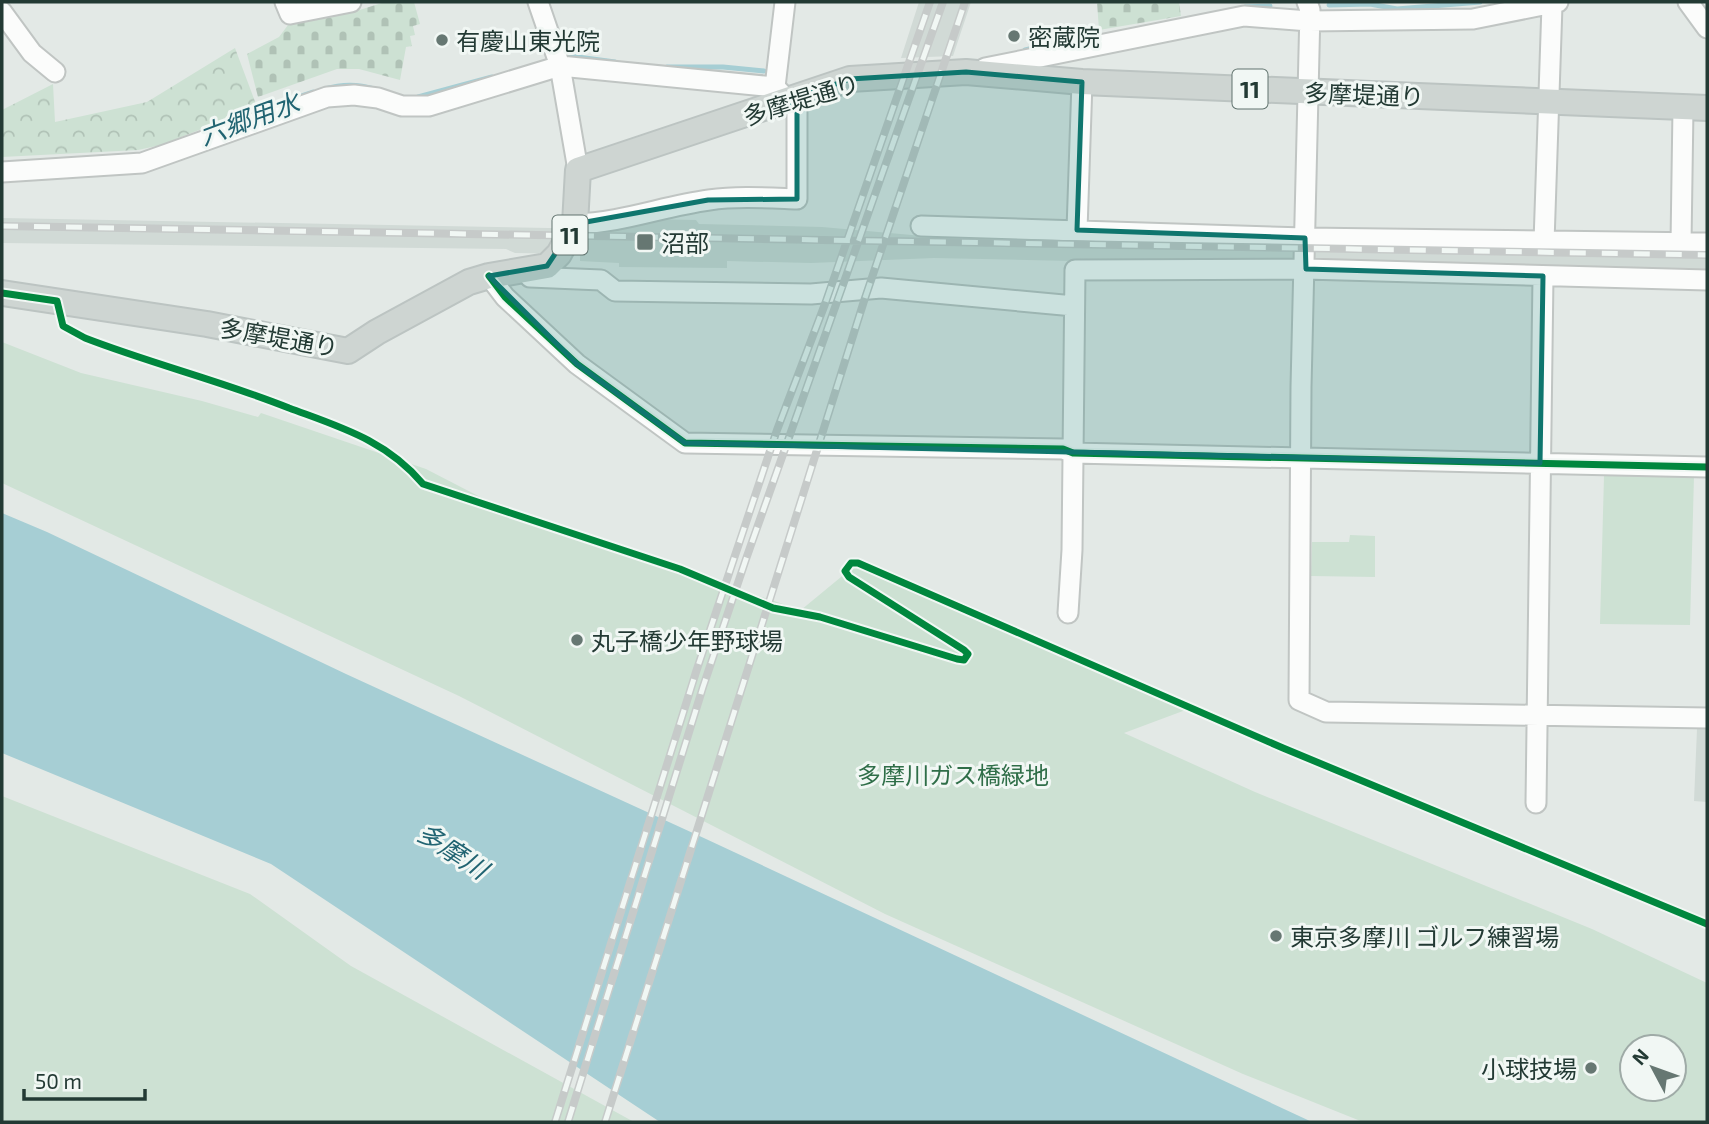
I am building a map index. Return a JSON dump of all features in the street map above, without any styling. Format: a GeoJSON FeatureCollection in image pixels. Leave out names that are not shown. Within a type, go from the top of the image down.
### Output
{"type":"FeatureCollection","features":[{"type":"Feature","properties":{"kind":"main road","name":"多摩堤通り"},"geometry":{"type":"LineString","coordinates":[[2,293],[207,324],[343,351],[352,349],[377,332],[469,282],[547,266],[559,254],[575,224],[578,170],[782,93],[850,79],[967,72],[1082,82],[1695,108]]}},
{"type":"Feature","properties":{"kind":"street"},"geometry":{"type":"LineString","coordinates":[[285,2],[290,13],[351,2]]}},
{"type":"Feature","properties":{"kind":"street"},"geometry":{"type":"LineString","coordinates":[[538,2],[560,66],[578,170]]}},
{"type":"Feature","properties":{"kind":"street"},"geometry":{"type":"LineString","coordinates":[[782,93],[785,2]]}},
{"type":"Feature","properties":{"kind":"street"},"geometry":{"type":"LineString","coordinates":[[1688,2],[1707,28]]}},
{"type":"Feature","properties":{"kind":"street"},"geometry":{"type":"LineString","coordinates":[[967,72],[1244,16],[1308,11],[1473,19],[1555,3],[1545,242]]}},
{"type":"Feature","properties":{"kind":"street"},"geometry":{"type":"LineString","coordinates":[[1308,11],[1297,695],[1303,703],[1326,712],[1707,718]]}},
{"type":"Feature","properties":{"kind":"street"},"geometry":{"type":"LineString","coordinates":[[2,12],[32,53],[55,72]]}},
{"type":"Feature","properties":{"kind":"street"},"geometry":{"type":"LineString","coordinates":[[2,172],[142,163],[327,97],[354,95],[378,98],[402,106],[429,106],[560,66],[782,93],[797,110],[797,199],[746,197],[709,200],[608,222],[575,224]]}},
{"type":"Feature","properties":{"kind":"street"},"geometry":{"type":"LineString","coordinates":[[1077,230],[1082,82]]}},
{"type":"Feature","properties":{"kind":"street"},"geometry":{"type":"LineString","coordinates":[[1681,243],[1695,108]]}},
{"type":"Feature","properties":{"kind":"street"},"geometry":{"type":"LineString","coordinates":[[921,226],[1305,238],[1707,243]]}},
{"type":"Feature","properties":{"kind":"street"},"geometry":{"type":"LineString","coordinates":[[1068,613],[1073,453],[1074,270],[1305,269],[1707,280]]}},
{"type":"Feature","properties":{"kind":"street"},"geometry":{"type":"LineString","coordinates":[[525,270],[530,277],[601,280],[615,291],[811,294],[881,288],[1074,306]]}},
{"type":"Feature","properties":{"kind":"street"},"geometry":{"type":"LineString","coordinates":[[489,276],[505,297],[577,364],[685,443],[1063,449],[1073,453],[1707,467]]}},
{"type":"Feature","properties":{"kind":"street"},"geometry":{"type":"LineString","coordinates":[[1536,803],[1543,276]]}},
{"type":"Feature","properties":{"kind":"highlighted area"},"geometry":{"type":"Polygon","coordinates":[[[966,72],[1082,82],[1077,230],[1305,238],[1306,269],[1543,276],[1540,463],[685,443],[577,364],[489,276],[547,266],[575,224],[708,200],[797,199],[797,110],[790,100],[850,79],[966,72]]]}},
{"type":"Feature","properties":{"kind":"shaded area"},"geometry":{"type":"Polygon","coordinates":[[[919,2],[971,2],[953,56],[901,58],[919,2]]]}},
{"type":"Feature","properties":{"kind":"shaded area"},"geometry":{"type":"Polygon","coordinates":[[[2,218],[603,229],[641,219],[696,220],[699,224],[822,227],[923,236],[923,231],[1707,246],[1707,275],[934,258],[811,263],[727,261],[727,268],[619,267],[619,263],[580,261],[580,254],[515,253],[506,249],[2,243],[2,218]]]}},
{"type":"Feature","properties":{"kind":"shaded area"},"geometry":{"type":"Polygon","coordinates":[[[1697,729],[1707,729],[1707,802],[1694,801],[1697,729]]]}},
{"type":"Feature","properties":{"kind":"green space"},"geometry":{"type":"Polygon","coordinates":[[[385,2],[414,2],[420,24],[413,26],[415,35],[410,36],[412,46],[406,47],[400,80],[359,69],[337,69],[258,97],[247,54],[279,37],[288,25],[350,13],[385,2]]]}},
{"type":"Feature","properties":{"kind":"green space"},"geometry":{"type":"Polygon","coordinates":[[[1097,2],[1179,2],[1181,16],[1099,30],[1097,2]]]}},
{"type":"Feature","properties":{"kind":"green space"},"geometry":{"type":"Polygon","coordinates":[[[235,48],[257,107],[161,145],[138,150],[2,157],[2,110],[53,84],[55,122],[147,102],[235,48]]]}},
{"type":"Feature","properties":{"kind":"green space","name":"多摩川ガス橋緑地"},"geometry":{"type":"Polygon","coordinates":[[[2,342],[81,373],[258,417],[261,413],[426,469],[517,516],[801,610],[858,563],[1191,708],[1124,733],[1255,792],[1592,929],[1707,983],[1707,1122],[1363,1122],[1243,1074],[885,914],[459,696],[2,483],[2,342]]]}},
{"type":"Feature","properties":{"kind":"green space"},"geometry":{"type":"Polygon","coordinates":[[[1604,476],[1694,476],[1690,625],[1600,624],[1604,476]]]}},
{"type":"Feature","properties":{"kind":"green space"},"geometry":{"type":"Polygon","coordinates":[[[1350,535],[1375,536],[1375,577],[1311,576],[1312,542],[1349,542],[1350,535]]]}},
{"type":"Feature","properties":{"kind":"green space"},"geometry":{"type":"Polygon","coordinates":[[[2,796],[250,894],[351,966],[634,1122],[2,1122],[2,796]]]}},
{"type":"Feature","properties":{"kind":"water","name":"多摩川"},"geometry":{"type":"Polygon","coordinates":[[[2,513],[1312,1122],[660,1122],[271,864],[2,753],[2,513]]]}},
{"type":"Feature","properties":{"kind":"waterway"},"geometry":{"type":"LineString","coordinates":[[1329,5],[1370,4],[1397,9],[1480,2]]}},
{"type":"Feature","properties":{"kind":"waterway","name":"六郷用水"},"geometry":{"type":"LineString","coordinates":[[1245,7],[1270,6]]}},
{"type":"Feature","properties":{"kind":"waterway","name":"六郷用水"},"geometry":{"type":"LineString","coordinates":[[1057,43],[1081,39]]}},
{"type":"Feature","properties":{"kind":"waterway"},"geometry":{"type":"LineString","coordinates":[[1025,50],[1038,47]]}},
{"type":"Feature","properties":{"kind":"waterway","name":"六郷用水"},"geometry":{"type":"LineString","coordinates":[[570,56],[615,62]]}},
{"type":"Feature","properties":{"kind":"waterway","name":"六郷用水"},"geometry":{"type":"LineString","coordinates":[[667,67],[723,67],[764,71]]}},
{"type":"Feature","properties":{"kind":"waterway","name":"六郷用水"},"geometry":{"type":"LineString","coordinates":[[418,97],[492,77]]}},
{"type":"Feature","properties":{"kind":"waterway","name":"六郷用水"},"geometry":{"type":"LineString","coordinates":[[325,89],[350,85],[374,89]]}},
{"type":"Feature","properties":{"kind":"waterway","name":"六郷用水"},"geometry":{"type":"LineString","coordinates":[[292,99],[313,92]]}},
{"type":"Feature","properties":{"kind":"railway"},"geometry":{"type":"LineString","coordinates":[[555,1122],[696,672],[777,430],[825,304],[930,2]]}},
{"type":"Feature","properties":{"kind":"railway"},"geometry":{"type":"LineString","coordinates":[[568,1122],[703,687],[943,2]]}},
{"type":"Feature","properties":{"kind":"railway"},"geometry":{"type":"LineString","coordinates":[[605,1122],[864,301],[965,2]]}},
{"type":"Feature","properties":{"kind":"railway"},"geometry":{"type":"LineString","coordinates":[[2,226],[1707,255]]}},
{"type":"Feature","properties":{"kind":"cycle path"},"geometry":{"type":"LineString","coordinates":[[489,276],[505,297],[577,364],[685,443],[1063,449],[1073,453],[1707,467]]}},
{"type":"Feature","properties":{"kind":"cycle path"},"geometry":{"type":"LineString","coordinates":[[2,293],[57,301],[63,326],[85,338],[238,389],[344,429],[394,456],[423,484],[680,569],[773,608],[820,617],[964,660],[968,654],[964,650],[849,577],[845,571],[851,563],[858,563],[1283,748],[1707,924]]}},
{"type":"Feature","properties":{"kind":"place","name":"密蔵院"},"geometry":{"type":"Point","coordinates":[1014,36]}},
{"type":"Feature","properties":{"kind":"place","name":"有慶山東光院"},"geometry":{"type":"Point","coordinates":[442,40]}},
{"type":"Feature","properties":{"kind":"place","name":"沼部"},"geometry":{"type":"Point","coordinates":[645,242]}},
{"type":"Feature","properties":{"kind":"place","name":"丸子橋少年野球場"},"geometry":{"type":"Point","coordinates":[577,640]}},
{"type":"Feature","properties":{"kind":"place","name":"東京多摩川 ゴルフ練習場"},"geometry":{"type":"Point","coordinates":[1276,936]}},
{"type":"Feature","properties":{"kind":"place","name":"小球技場"},"geometry":{"type":"Point","coordinates":[1591,1068]}}]}
